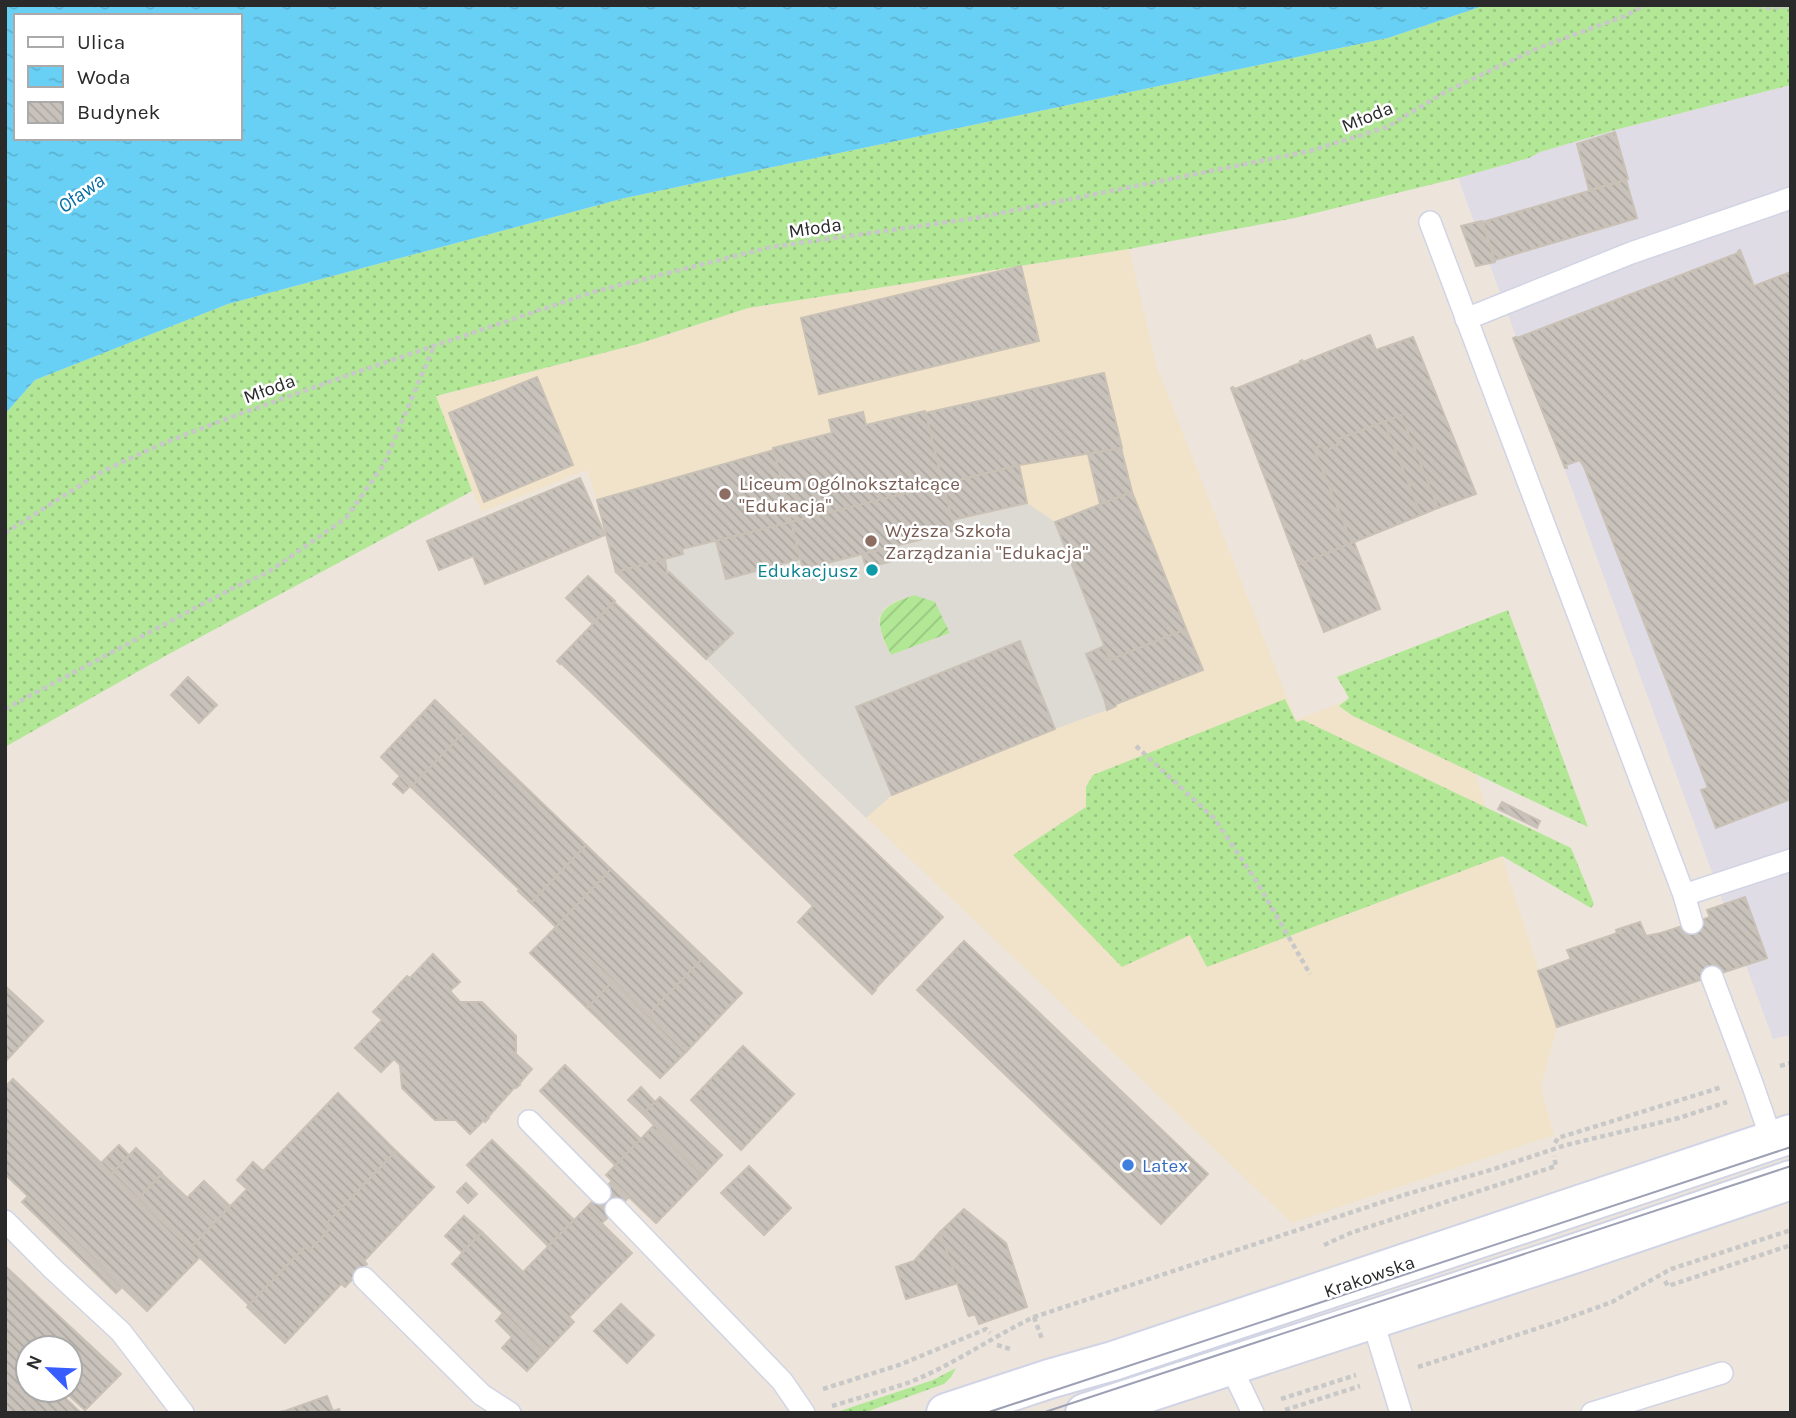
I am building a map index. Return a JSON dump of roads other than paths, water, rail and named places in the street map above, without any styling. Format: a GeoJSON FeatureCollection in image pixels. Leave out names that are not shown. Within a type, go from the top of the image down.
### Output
{"type":"FeatureCollection","features":[{"type":"Feature","properties":{"kind":"main road","name":"Krakowska"},"geometry":{"type":"LineString","coordinates":[[946,1413],[1113,1361],[1781,1138]]}},
{"type":"Feature","properties":{"kind":"main road"},"geometry":{"type":"LineString","coordinates":[[1085,1413],[1791,1180]]}},
{"type":"Feature","properties":{"kind":"lane"},"geometry":{"type":"LineString","coordinates":[[1466,320],[1631,253],[1791,198]]}},
{"type":"Feature","properties":{"kind":"lane"},"geometry":{"type":"LineString","coordinates":[[1430,222],[1685,895],[1692,923]]}},
{"type":"Feature","properties":{"kind":"lane"},"geometry":{"type":"LineString","coordinates":[[1685,895],[1791,860]]}},
{"type":"Feature","properties":{"kind":"lane"},"geometry":{"type":"LineString","coordinates":[[1712,977],[1753,1086],[1781,1138]]}},
{"type":"Feature","properties":{"kind":"lane"},"geometry":{"type":"LineString","coordinates":[[529,1121],[600,1193]]}},
{"type":"Feature","properties":{"kind":"lane"},"geometry":{"type":"LineString","coordinates":[[617,1209],[782,1381],[804,1413]]}},
{"type":"Feature","properties":{"kind":"lane"},"geometry":{"type":"LineString","coordinates":[[5,1222],[121,1332],[183,1413]]}},
{"type":"Feature","properties":{"kind":"lane"},"geometry":{"type":"LineString","coordinates":[[364,1278],[482,1395],[510,1413]]}},
{"type":"Feature","properties":{"kind":"lane"},"geometry":{"type":"LineString","coordinates":[[1372,1319],[1401,1413]]}},
{"type":"Feature","properties":{"kind":"lane"},"geometry":{"type":"LineString","coordinates":[[1230,1365],[1254,1413]]}},
{"type":"Feature","properties":{"kind":"lane"},"geometry":{"type":"LineString","coordinates":[[1592,1413],[1616,1409],[1723,1373]]}},
{"type":"Feature","properties":{"kind":"water","name":"Oława"},"geometry":{"type":"Polygon","coordinates":[[[5,5],[1486,5],[1388,38],[625,198],[228,304],[35,380],[5,414],[5,5]]]}},
{"type":"Feature","properties":{"kind":"tram line"},"geometry":{"type":"LineString","coordinates":[[986,1413],[1791,1147]]}},
{"type":"Feature","properties":{"kind":"tram line"},"geometry":{"type":"LineString","coordinates":[[1042,1413],[1791,1166]]}},
{"type":"Feature","properties":{"kind":"place","name":"Liceum Ogólnokształcące \"Edukacja\""},"geometry":{"type":"Point","coordinates":[725,494]}},
{"type":"Feature","properties":{"kind":"place","name":"Wyższa Szkoła Zarządzania \"Edukacja\""},"geometry":{"type":"Point","coordinates":[871,541]}},
{"type":"Feature","properties":{"kind":"place","name":"Edukacjusz"},"geometry":{"type":"Point","coordinates":[872,570]}},
{"type":"Feature","properties":{"kind":"place","name":"Latex"},"geometry":{"type":"Point","coordinates":[1128,1165]}}]}
